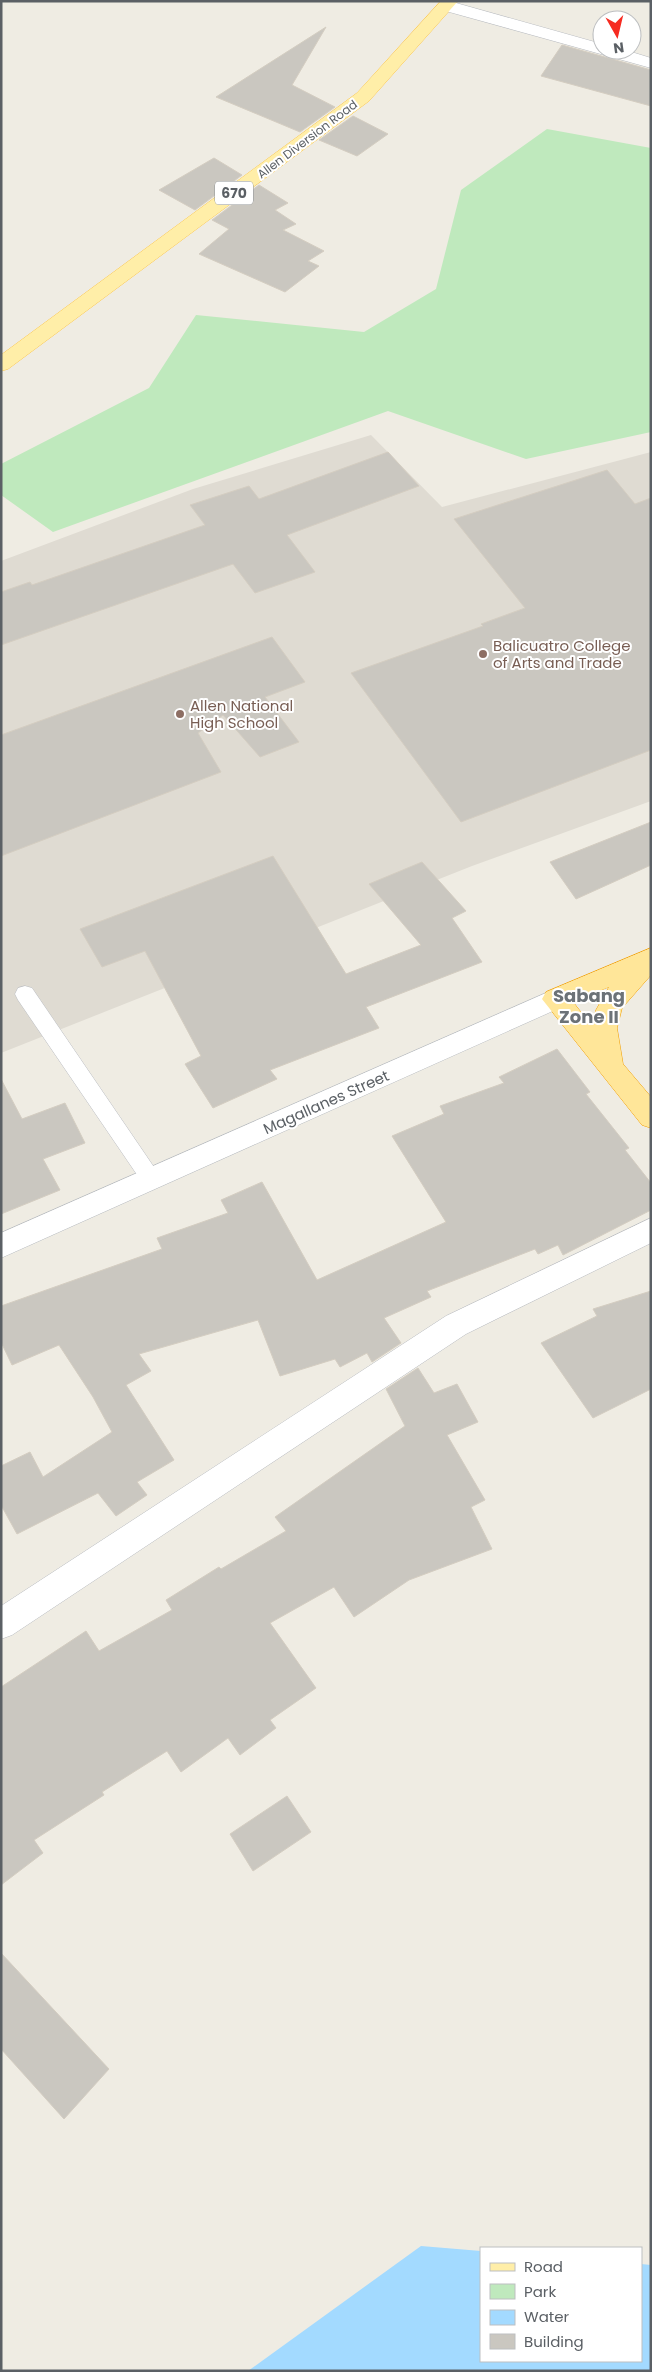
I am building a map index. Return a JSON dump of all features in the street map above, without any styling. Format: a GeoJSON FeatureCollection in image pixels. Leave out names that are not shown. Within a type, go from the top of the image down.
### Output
{"type":"FeatureCollection","features":[{"type":"Feature","properties":{"kind":"highway","name":"Magallanes Street"},"geometry":{"type":"LineString","coordinates":[[556,999],[651,959]]}},
{"type":"Feature","properties":{"kind":"highway"},"geometry":{"type":"LineString","coordinates":[[611,1068],[604,1026],[608,1011],[621,990],[651,959]]}},
{"type":"Feature","properties":{"kind":"highway"},"geometry":{"type":"LineString","coordinates":[[556,999],[651,1117]]}},
{"type":"Feature","properties":{"kind":"main road","name":"Allen Diversion Road"},"geometry":{"type":"LineString","coordinates":[[1,365],[363,97],[449,3]]}},
{"type":"Feature","properties":{"kind":"street"},"geometry":{"type":"LineString","coordinates":[[449,3],[592,46]]}},
{"type":"Feature","properties":{"kind":"street","name":"Magallanes Street"},"geometry":{"type":"LineString","coordinates":[[1,1246],[556,999]]}},
{"type":"Feature","properties":{"kind":"street"},"geometry":{"type":"LineString","coordinates":[[1,1624],[456,1325],[651,1230]]}},
{"type":"Feature","properties":{"kind":"lane"},"geometry":{"type":"LineString","coordinates":[[25,994],[151,1179]]}},
{"type":"Feature","properties":{"kind":"shaded area"},"geometry":{"type":"Polygon","coordinates":[[[371,435],[442,507],[651,452],[651,801],[472,866],[1,1053],[1,561],[193,489],[371,435]]]}},
{"type":"Feature","properties":{"kind":"green space"},"geometry":{"type":"Polygon","coordinates":[[[547,129],[651,148],[651,432],[526,459],[388,411],[53,532],[1,495],[1,464],[149,388],[196,315],[364,332],[436,289],[461,190],[547,129]]]}},
{"type":"Feature","properties":{"kind":"water"},"geometry":{"type":"Polygon","coordinates":[[[421,2246],[480,2251],[480,2362],[642,2362],[642,2264],[651,2265],[651,2371],[248,2371],[421,2246]]]}},
{"type":"Feature","properties":{"kind":"building"},"geometry":{"type":"Polygon","coordinates":[[[326,27],[292,85],[335,107],[300,132],[216,97],[326,27]]]}},
{"type":"Feature","properties":{"kind":"building"},"geometry":{"type":"Polygon","coordinates":[[[562,45],[592,53],[592,60],[615,60],[651,70],[651,106],[541,76],[562,45]]]}},
{"type":"Feature","properties":{"kind":"building"},"geometry":{"type":"Polygon","coordinates":[[[353,116],[388,134],[357,156],[319,140],[353,116]]]}},
{"type":"Feature","properties":{"kind":"building"},"geometry":{"type":"Polygon","coordinates":[[[214,158],[242,175],[195,210],[159,190],[214,158]]]}},
{"type":"Feature","properties":{"kind":"building"},"geometry":{"type":"Polygon","coordinates":[[[259,185],[288,203],[275,210],[296,224],[283,230],[324,251],[308,261],[319,266],[285,292],[199,254],[229,229],[212,220],[259,185]]]}},
{"type":"Feature","properties":{"kind":"building"},"geometry":{"type":"Polygon","coordinates":[[[388,452],[419,486],[287,535],[315,572],[255,593],[233,564],[1,645],[1,592],[30,582],[32,585],[205,525],[190,505],[249,486],[259,499],[388,452]]]}},
{"type":"Feature","properties":{"kind":"building"},"geometry":{"type":"Polygon","coordinates":[[[607,470],[635,504],[651,498],[651,750],[461,822],[351,673],[483,626],[481,624],[525,608],[454,519],[607,470]]]}},
{"type":"Feature","properties":{"kind":"building"},"geometry":{"type":"Polygon","coordinates":[[[272,637],[305,682],[265,697],[299,742],[260,757],[223,715],[198,733],[221,772],[1,856],[1,735],[272,637]]]}},
{"type":"Feature","properties":{"kind":"building"},"geometry":{"type":"Polygon","coordinates":[[[651,822],[651,865],[576,899],[550,862],[651,822]]]}},
{"type":"Feature","properties":{"kind":"building"},"geometry":{"type":"Polygon","coordinates":[[[273,856],[346,974],[421,945],[369,884],[422,862],[466,911],[452,918],[482,962],[366,1007],[379,1028],[270,1070],[277,1079],[213,1108],[185,1064],[201,1056],[145,951],[102,967],[80,929],[273,856]]]}},
{"type":"Feature","properties":{"kind":"building"},"geometry":{"type":"Polygon","coordinates":[[[557,1049],[590,1092],[586,1094],[629,1148],[625,1150],[651,1183],[651,1210],[563,1255],[558,1245],[538,1254],[535,1249],[427,1291],[431,1297],[384,1318],[401,1343],[372,1362],[367,1353],[340,1367],[335,1359],[280,1376],[258,1320],[139,1354],[151,1371],[126,1385],[174,1460],[137,1482],[147,1495],[116,1516],[98,1493],[17,1534],[1,1505],[1,1466],[30,1452],[43,1477],[112,1432],[93,1397],[59,1345],[12,1365],[1,1342],[1,1306],[162,1249],[157,1238],[228,1213],[221,1200],[262,1182],[317,1280],[446,1222],[392,1136],[444,1114],[440,1106],[504,1083],[499,1077],[557,1049]]]}},
{"type":"Feature","properties":{"kind":"building"},"geometry":{"type":"Polygon","coordinates":[[[1,1079],[22,1119],[65,1103],[85,1143],[43,1159],[60,1190],[1,1214],[1,1079]]]}},
{"type":"Feature","properties":{"kind":"building"},"geometry":{"type":"Polygon","coordinates":[[[651,1291],[651,1389],[593,1418],[541,1343],[597,1316],[593,1309],[651,1291]]]}},
{"type":"Feature","properties":{"kind":"building"},"geometry":{"type":"Polygon","coordinates":[[[418,1368],[434,1393],[457,1384],[478,1422],[447,1435],[485,1500],[471,1507],[492,1549],[409,1580],[354,1617],[334,1587],[270,1623],[316,1688],[270,1720],[276,1728],[240,1755],[228,1738],[181,1772],[167,1751],[102,1792],[104,1795],[34,1840],[43,1853],[1,1885],[1,1687],[86,1631],[99,1651],[172,1610],[166,1600],[219,1567],[221,1569],[286,1531],[275,1517],[405,1426],[386,1389],[418,1368]]]}},
{"type":"Feature","properties":{"kind":"building"},"geometry":{"type":"Polygon","coordinates":[[[287,1796],[311,1832],[253,1871],[230,1834],[287,1796]]]}},
{"type":"Feature","properties":{"kind":"building"},"geometry":{"type":"Polygon","coordinates":[[[1,1953],[109,2069],[64,2119],[1,2049],[1,1953]]]}},
{"type":"Feature","properties":{"kind":"place","name":"Balicuatro College of Arts and Trade"},"geometry":{"type":"Point","coordinates":[483,654]}},
{"type":"Feature","properties":{"kind":"place","name":"Allen National High School"},"geometry":{"type":"Point","coordinates":[180,714]}},
{"type":"Feature","properties":{"kind":"district","name":"Sabang Zone II"},"geometry":{"type":"Point","coordinates":[589,1005]}}]}
